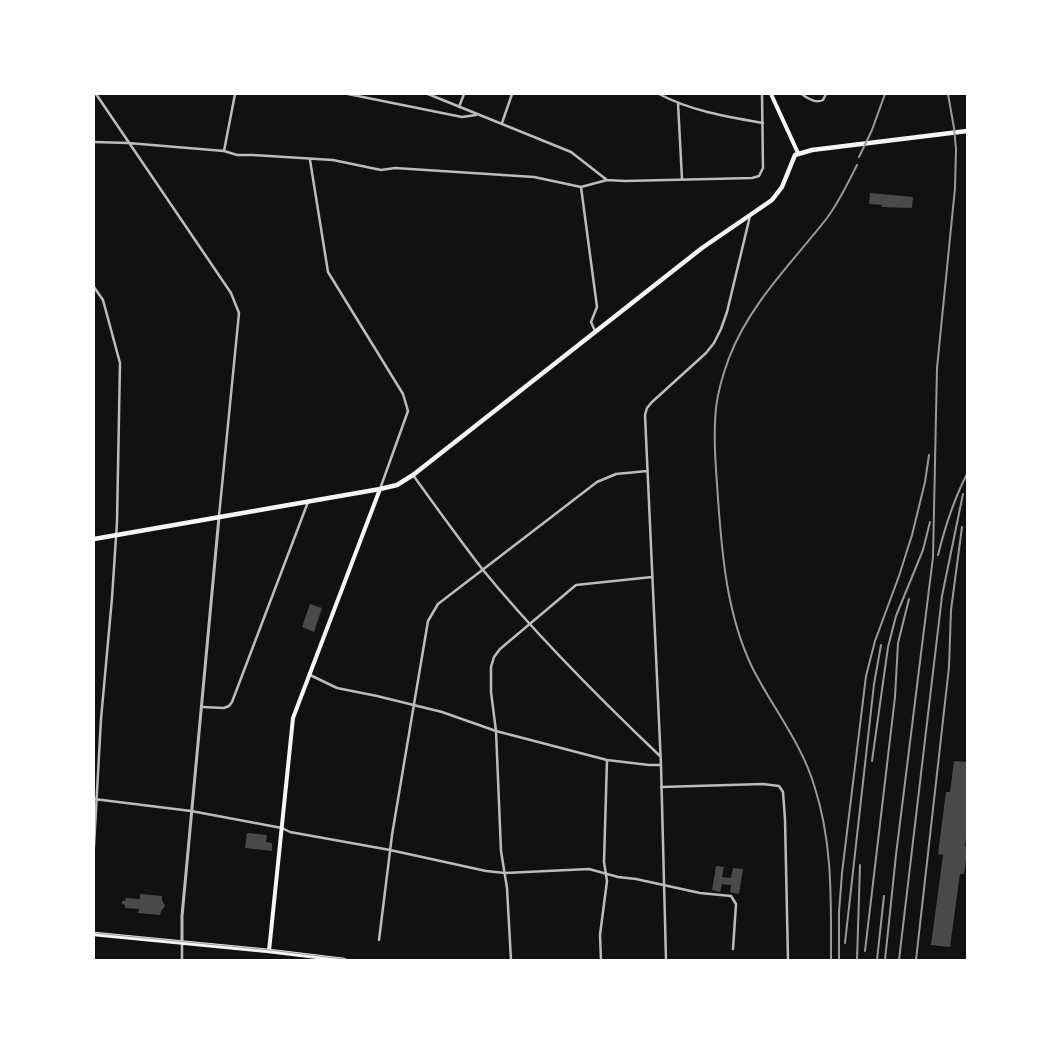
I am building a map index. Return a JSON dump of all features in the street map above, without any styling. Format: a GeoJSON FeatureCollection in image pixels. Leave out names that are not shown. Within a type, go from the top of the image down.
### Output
{"type":"FeatureCollection","features":[{"type":"Feature","properties":{"kind":"main road"},"geometry":{"type":"LineString","coordinates":[[771,94],[798,153]]}},
{"type":"Feature","properties":{"kind":"main road"},"geometry":{"type":"LineString","coordinates":[[94,539],[397,485],[456,442],[702,248],[778,194],[785,181],[792,159],[798,153],[967,131]]}},
{"type":"Feature","properties":{"kind":"main road"},"geometry":{"type":"LineString","coordinates":[[269,951],[293,718],[308,674],[380,489]]}},
{"type":"Feature","properties":{"kind":"main road"},"geometry":{"type":"LineString","coordinates":[[94,934],[344,960]]}},
{"type":"Feature","properties":{"kind":"street"},"geometry":{"type":"LineString","coordinates":[[96,94],[231,294],[239,313],[182,916],[182,960]]}},
{"type":"Feature","properties":{"kind":"street"},"geometry":{"type":"LineString","coordinates":[[224,150],[235,94]]}},
{"type":"Feature","properties":{"kind":"street"},"geometry":{"type":"LineString","coordinates":[[348,94],[462,117],[478,115]]}},
{"type":"Feature","properties":{"kind":"street"},"geometry":{"type":"LineString","coordinates":[[428,94],[571,152],[607,180]]}},
{"type":"Feature","properties":{"kind":"street"},"geometry":{"type":"LineString","coordinates":[[459,107],[464,94]]}},
{"type":"Feature","properties":{"kind":"street"},"geometry":{"type":"LineString","coordinates":[[502,124],[512,94]]}},
{"type":"Feature","properties":{"kind":"street"},"geometry":{"type":"LineString","coordinates":[[659,94],[678,103],[725,117],[763,123]]}},
{"type":"Feature","properties":{"kind":"street"},"geometry":{"type":"LineString","coordinates":[[94,142],[224,150],[236,155],[333,160],[381,170],[395,168],[534,177],[581,187],[607,180],[625,182],[752,178],[759,176],[763,168],[762,94]]}},
{"type":"Feature","properties":{"kind":"street"},"geometry":{"type":"LineString","coordinates":[[801,94],[816,102],[823,100],[826,94]]}},
{"type":"Feature","properties":{"kind":"street"},"geometry":{"type":"LineString","coordinates":[[678,103],[682,179]]}},
{"type":"Feature","properties":{"kind":"street"},"geometry":{"type":"LineString","coordinates":[[310,160],[328,272],[403,394],[408,411],[380,489]]}},
{"type":"Feature","properties":{"kind":"street"},"geometry":{"type":"LineString","coordinates":[[581,187],[597,307],[591,322],[595,331]]}},
{"type":"Feature","properties":{"kind":"street"},"geometry":{"type":"LineString","coordinates":[[666,960],[661,765],[645,415],[647,408],[706,353],[714,343],[726,312],[751,215]]}},
{"type":"Feature","properties":{"kind":"street"},"geometry":{"type":"LineString","coordinates":[[94,287],[102,300],[120,363],[116,535],[95,799],[94,846]]}},
{"type":"Feature","properties":{"kind":"street"},"geometry":{"type":"LineString","coordinates":[[379,940],[390,850],[428,622],[438,604],[597,482],[616,474],[647,471]]}},
{"type":"Feature","properties":{"kind":"street"},"geometry":{"type":"LineString","coordinates":[[413,475],[482,569],[530,624],[607,706],[660,756]]}},
{"type":"Feature","properties":{"kind":"street"},"geometry":{"type":"LineString","coordinates":[[202,707],[224,708],[232,702],[308,502]]}},
{"type":"Feature","properties":{"kind":"street"},"geometry":{"type":"LineString","coordinates":[[511,960],[505,873],[501,851],[496,731],[490,692],[491,667],[494,657],[500,649],[576,585],[652,577]]}},
{"type":"Feature","properties":{"kind":"street"},"geometry":{"type":"LineString","coordinates":[[308,674],[337,688],[442,712],[496,731],[608,760],[661,765]]}},
{"type":"Feature","properties":{"kind":"street"},"geometry":{"type":"LineString","coordinates":[[601,960],[600,935],[607,881],[604,862],[608,760]]}},
{"type":"Feature","properties":{"kind":"street"},"geometry":{"type":"LineString","coordinates":[[661,787],[763,784],[779,786],[783,792],[785,819],[788,960]]}},
{"type":"Feature","properties":{"kind":"street"},"geometry":{"type":"LineString","coordinates":[[95,799],[192,811],[486,871],[505,873],[590,870],[606,875],[636,879],[700,893],[731,896],[736,904],[733,949]]}},
{"type":"Feature","properties":{"kind":"building"},"geometry":{"type":"Polygon","coordinates":[[[870,193],[913,197],[912,208],[882,207],[882,205],[869,204],[870,193]]]}},
{"type":"Feature","properties":{"kind":"building"},"geometry":{"type":"Polygon","coordinates":[[[310,604],[322,608],[314,632],[302,627],[310,604]]]}},
{"type":"Feature","properties":{"kind":"building"},"geometry":{"type":"Polygon","coordinates":[[[954,761],[967,762],[967,840],[965,846],[967,847],[967,860],[964,874],[960,874],[950,947],[931,945],[943,855],[938,854],[946,792],[950,792],[954,761]]]}},
{"type":"Feature","properties":{"kind":"building"},"geometry":{"type":"Polygon","coordinates":[[[247,833],[267,835],[266,842],[272,843],[272,851],[245,848],[247,833]]]}},
{"type":"Feature","properties":{"kind":"building"},"geometry":{"type":"Polygon","coordinates":[[[716,866],[724,867],[722,877],[731,878],[733,868],[743,869],[739,894],[730,892],[731,885],[722,884],[720,892],[712,890],[716,866]]]}},
{"type":"Feature","properties":{"kind":"building"},"geometry":{"type":"Polygon","coordinates":[[[140,894],[162,896],[165,906],[160,915],[138,913],[139,909],[125,908],[125,905],[122,904],[122,901],[125,901],[126,898],[140,899],[140,894]]]}},
{"type":"Feature","properties":{"kind":"tram line"},"geometry":{"type":"LineString","coordinates":[[94,933],[353,960]]}},
{"type":"Feature","properties":{"kind":"railway"},"geometry":{"type":"LineString","coordinates":[[859,157],[872,130],[885,94]]}},
{"type":"Feature","properties":{"kind":"railway"},"geometry":{"type":"LineString","coordinates":[[885,960],[933,557],[937,368],[955,188],[956,149],[948,94]]}},
{"type":"Feature","properties":{"kind":"railway"},"geometry":{"type":"LineString","coordinates":[[831,960],[830,872],[825,828],[814,785],[802,754],[752,667],[731,606],[721,542],[715,431],[719,389],[727,364],[748,319],[773,284],[831,212],[857,165]]}},
{"type":"Feature","properties":{"kind":"railway"},"geometry":{"type":"LineString","coordinates":[[839,960],[839,912],[842,873],[866,676],[875,641],[912,535],[925,482],[929,455]]}},
{"type":"Feature","properties":{"kind":"railway"},"geometry":{"type":"LineString","coordinates":[[938,555],[950,514],[967,474]]}},
{"type":"Feature","properties":{"kind":"railway"},"geometry":{"type":"LineString","coordinates":[[899,960],[942,596],[963,494]]}},
{"type":"Feature","properties":{"kind":"railway"},"geometry":{"type":"LineString","coordinates":[[872,761],[888,647],[896,616],[923,550],[930,522]]}},
{"type":"Feature","properties":{"kind":"railway"},"geometry":{"type":"LineString","coordinates":[[916,960],[949,667],[951,610],[962,527]]}},
{"type":"Feature","properties":{"kind":"railway"},"geometry":{"type":"LineString","coordinates":[[865,951],[895,697],[898,643],[909,599]]}},
{"type":"Feature","properties":{"kind":"railway"},"geometry":{"type":"LineString","coordinates":[[845,943],[874,684],[881,645]]}},
{"type":"Feature","properties":{"kind":"railway"},"geometry":{"type":"LineString","coordinates":[[857,960],[860,865]]}},
{"type":"Feature","properties":{"kind":"railway"},"geometry":{"type":"LineString","coordinates":[[877,960],[884,896]]}}]}
